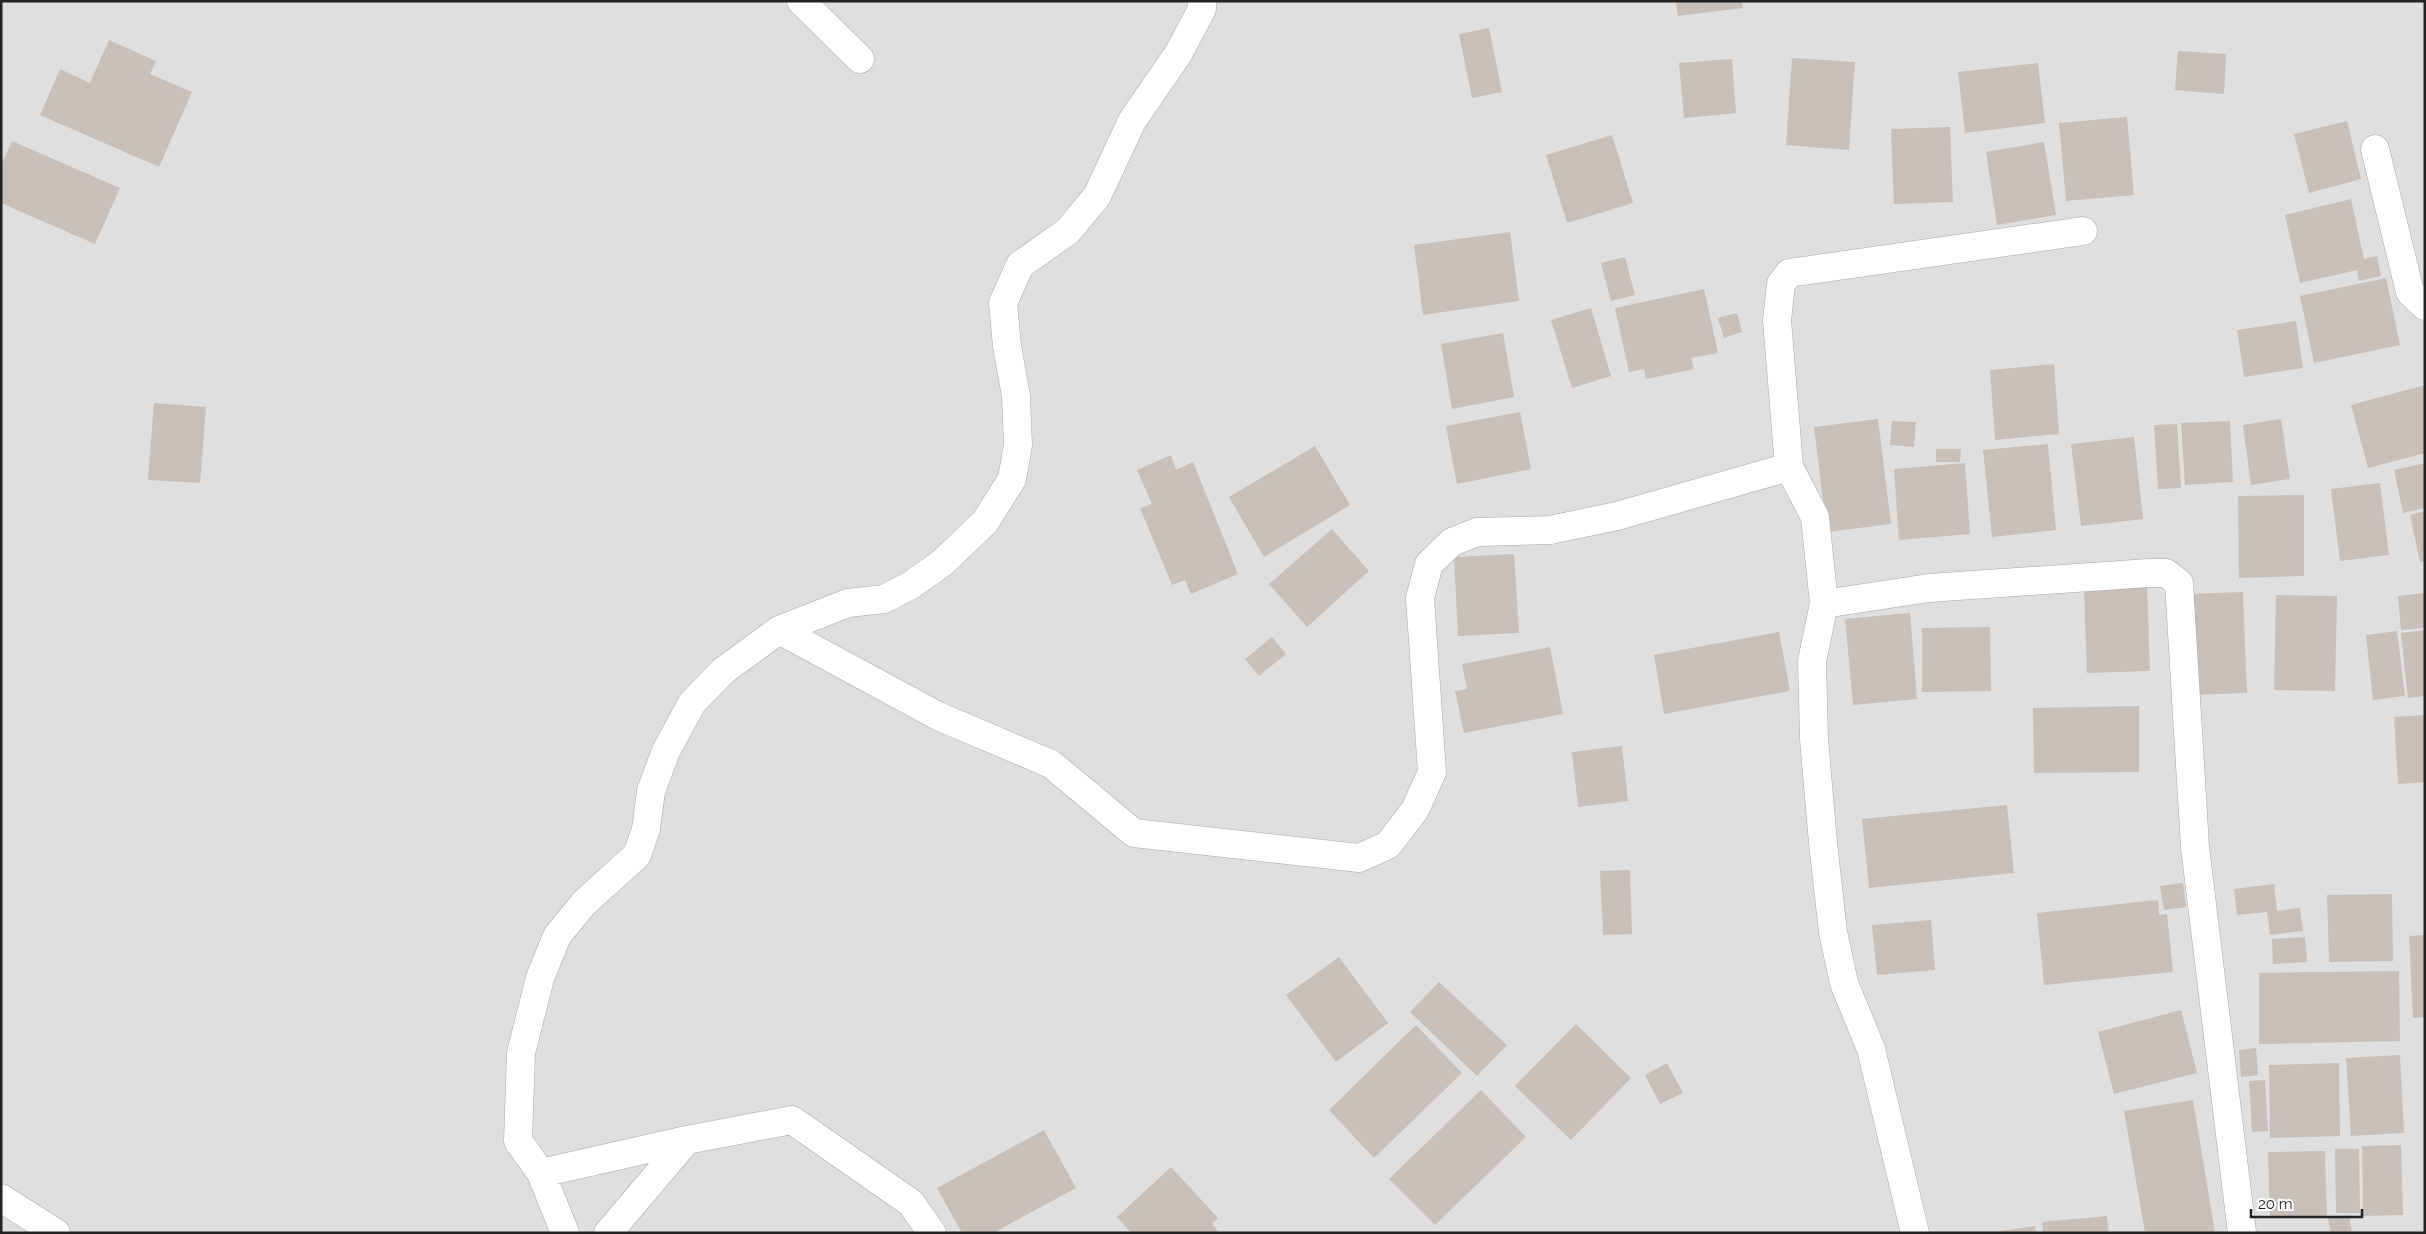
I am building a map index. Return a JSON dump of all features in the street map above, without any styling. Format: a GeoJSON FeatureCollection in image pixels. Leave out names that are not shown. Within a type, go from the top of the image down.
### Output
{"type":"FeatureCollection","features":[{"type":"Feature","properties":{"kind":"street"},"geometry":{"type":"LineString","coordinates":[[801,1],[860,59]]}},
{"type":"Feature","properties":{"kind":"street"},"geometry":{"type":"LineString","coordinates":[[565,1233],[541,1173],[518,1141],[522,1053],[540,978],[557,936],[584,903],[637,855],[646,829],[651,791],[666,751],[692,703],[723,671],[778,630],[848,603],[884,599],[911,586],[942,563],[985,522],[1012,479],[1018,445],[1016,396],[1006,346],[1003,303],[1020,265],[1049,242],[1068,231],[1097,196],[1132,121],[1178,54],[1202,10],[1202,1]]}},
{"type":"Feature","properties":{"kind":"street"},"geometry":{"type":"LineString","coordinates":[[2375,149],[2410,292],[2425,306]]}},
{"type":"Feature","properties":{"kind":"street"},"geometry":{"type":"LineString","coordinates":[[1915,1233],[1871,1049],[1844,982],[1833,932],[1814,739],[1812,661],[1824,604],[1815,516],[1789,467],[1777,320],[1781,284],[1789,272],[2083,231]]}},
{"type":"Feature","properties":{"kind":"street"},"geometry":{"type":"LineString","coordinates":[[778,630],[938,716],[1050,764],[1134,834],[1359,858],[1388,845],[1415,810],[1432,772],[1420,598],[1429,564],[1452,542],[1477,532],[1550,530],[1617,516],[1789,467]]}},
{"type":"Feature","properties":{"kind":"street"},"geometry":{"type":"LineString","coordinates":[[1824,604],[1929,588],[2149,573],[2166,573],[2179,583],[2195,847],[2242,1233]]}},
{"type":"Feature","properties":{"kind":"street"},"geometry":{"type":"LineString","coordinates":[[541,1173],[687,1140],[792,1120],[911,1203],[932,1233]]}},
{"type":"Feature","properties":{"kind":"street"},"geometry":{"type":"LineString","coordinates":[[608,1233],[687,1140]]}},
{"type":"Feature","properties":{"kind":"street"},"geometry":{"type":"LineString","coordinates":[[1,1198],[56,1233]]}},
{"type":"Feature","properties":{"kind":"shaded area"},"geometry":{"type":"Polygon","coordinates":[[[1,1],[2425,1],[2425,1233],[1,1233],[1,1]]]}},
{"type":"Feature","properties":{"kind":"building"},"geometry":{"type":"Polygon","coordinates":[[[1676,1],[1742,1],[1743,8],[1678,16],[1676,1]]]}},
{"type":"Feature","properties":{"kind":"building"},"geometry":{"type":"Polygon","coordinates":[[[1489,28],[1502,92],[1472,98],[1459,34],[1489,28]]]}},
{"type":"Feature","properties":{"kind":"building"},"geometry":{"type":"Polygon","coordinates":[[[109,40],[156,61],[150,74],[192,92],[159,167],[40,115],[60,69],[90,83],[109,40]]]}},
{"type":"Feature","properties":{"kind":"building"},"geometry":{"type":"Polygon","coordinates":[[[2178,51],[2226,54],[2224,94],[2175,90],[2178,51]]]}},
{"type":"Feature","properties":{"kind":"building"},"geometry":{"type":"Polygon","coordinates":[[[1792,58],[1855,62],[1849,150],[1786,145],[1792,58]]]}},
{"type":"Feature","properties":{"kind":"building"},"geometry":{"type":"Polygon","coordinates":[[[1732,59],[1736,113],[1684,118],[1679,63],[1732,59]]]}},
{"type":"Feature","properties":{"kind":"building"},"geometry":{"type":"Polygon","coordinates":[[[2038,63],[2045,123],[1965,133],[1958,72],[2038,63]]]}},
{"type":"Feature","properties":{"kind":"building"},"geometry":{"type":"Polygon","coordinates":[[[2127,117],[2134,195],[2066,201],[2059,123],[2127,117]]]}},
{"type":"Feature","properties":{"kind":"building"},"geometry":{"type":"Polygon","coordinates":[[[2347,121],[2361,179],[2309,193],[2294,134],[2347,121]]]}},
{"type":"Feature","properties":{"kind":"building"},"geometry":{"type":"Polygon","coordinates":[[[1950,127],[1953,202],[1894,204],[1891,129],[1950,127]]]}},
{"type":"Feature","properties":{"kind":"building"},"geometry":{"type":"Polygon","coordinates":[[[1612,135],[1633,203],[1567,223],[1546,155],[1612,135]]]}},
{"type":"Feature","properties":{"kind":"building"},"geometry":{"type":"Polygon","coordinates":[[[12,141],[120,188],[95,244],[1,203],[1,165],[12,141]]]}},
{"type":"Feature","properties":{"kind":"building"},"geometry":{"type":"Polygon","coordinates":[[[2044,142],[2056,215],[1997,225],[1986,152],[2044,142]]]}},
{"type":"Feature","properties":{"kind":"building"},"geometry":{"type":"Polygon","coordinates":[[[2351,199],[2364,259],[2377,256],[2381,276],[2359,281],[2357,270],[2300,283],[2285,215],[2351,199]]]}},
{"type":"Feature","properties":{"kind":"building"},"geometry":{"type":"Polygon","coordinates":[[[1510,232],[1519,301],[1423,315],[1414,245],[1510,232]]]}},
{"type":"Feature","properties":{"kind":"building"},"geometry":{"type":"Polygon","coordinates":[[[1625,257],[1635,295],[1611,301],[1601,263],[1625,257]]]}},
{"type":"Feature","properties":{"kind":"building"},"geometry":{"type":"Polygon","coordinates":[[[2386,278],[2400,345],[2314,363],[2300,296],[2386,278]]]}},
{"type":"Feature","properties":{"kind":"building"},"geometry":{"type":"Polygon","coordinates":[[[1704,289],[1718,353],[1691,358],[1694,369],[1646,379],[1644,369],[1629,372],[1615,308],[1704,289]]]}},
{"type":"Feature","properties":{"kind":"building"},"geometry":{"type":"Polygon","coordinates":[[[1591,308],[1611,376],[1572,388],[1551,320],[1591,308]]]}},
{"type":"Feature","properties":{"kind":"building"},"geometry":{"type":"Polygon","coordinates":[[[1737,313],[1742,332],[1724,338],[1718,318],[1737,313]]]}},
{"type":"Feature","properties":{"kind":"building"},"geometry":{"type":"Polygon","coordinates":[[[2296,321],[2303,368],[2244,377],[2237,330],[2296,321]]]}},
{"type":"Feature","properties":{"kind":"building"},"geometry":{"type":"Polygon","coordinates":[[[1503,333],[1514,397],[1452,409],[1441,344],[1503,333]]]}},
{"type":"Feature","properties":{"kind":"building"},"geometry":{"type":"Polygon","coordinates":[[[2054,364],[2059,434],[1995,440],[1990,370],[2054,364]]]}},
{"type":"Feature","properties":{"kind":"building"},"geometry":{"type":"Polygon","coordinates":[[[2425,385],[2425,453],[2368,468],[2351,405],[2425,385]]]}},
{"type":"Feature","properties":{"kind":"building"},"geometry":{"type":"Polygon","coordinates":[[[154,403],[206,407],[200,483],[148,480],[154,403]]]}},
{"type":"Feature","properties":{"kind":"building"},"geometry":{"type":"Polygon","coordinates":[[[1520,412],[1531,469],[1457,484],[1446,426],[1520,412]]]}},
{"type":"Feature","properties":{"kind":"building"},"geometry":{"type":"Polygon","coordinates":[[[1878,419],[1891,524],[1827,532],[1814,427],[1878,419]]]}},
{"type":"Feature","properties":{"kind":"building"},"geometry":{"type":"Polygon","coordinates":[[[2281,419],[2290,479],[2251,485],[2243,425],[2281,419]]]}},
{"type":"Feature","properties":{"kind":"building"},"geometry":{"type":"Polygon","coordinates":[[[1892,421],[1916,422],[1914,447],[1890,445],[1892,421]]]}},
{"type":"Feature","properties":{"kind":"building"},"geometry":{"type":"Polygon","coordinates":[[[2230,421],[2233,482],[2185,485],[2181,423],[2230,421]]]}},
{"type":"Feature","properties":{"kind":"building"},"geometry":{"type":"Polygon","coordinates":[[[2177,424],[2181,488],[2158,489],[2154,425],[2177,424]]]}},
{"type":"Feature","properties":{"kind":"building"},"geometry":{"type":"Polygon","coordinates":[[[2134,437],[2143,519],[2081,526],[2071,444],[2134,437]]]}},
{"type":"Feature","properties":{"kind":"building"},"geometry":{"type":"Polygon","coordinates":[[[2048,444],[2056,530],[1992,537],[1983,450],[2048,444]]]}},
{"type":"Feature","properties":{"kind":"building"},"geometry":{"type":"Polygon","coordinates":[[[1315,446],[1350,505],[1264,557],[1229,497],[1315,446]]]}},
{"type":"Feature","properties":{"kind":"building"},"geometry":{"type":"Polygon","coordinates":[[[1936,449],[1961,449],[1960,462],[1936,462],[1936,449]]]}},
{"type":"Feature","properties":{"kind":"building"},"geometry":{"type":"Polygon","coordinates":[[[1171,455],[1176,470],[1193,462],[1238,574],[1191,594],[1185,580],[1172,585],[1140,508],[1152,504],[1137,470],[1171,455]]]}},
{"type":"Feature","properties":{"kind":"building"},"geometry":{"type":"Polygon","coordinates":[[[1965,463],[1970,534],[1899,540],[1894,469],[1965,463]]]}},
{"type":"Feature","properties":{"kind":"building"},"geometry":{"type":"Polygon","coordinates":[[[2425,463],[2425,508],[2403,513],[2394,470],[2425,463]]]}},
{"type":"Feature","properties":{"kind":"building"},"geometry":{"type":"Polygon","coordinates":[[[2380,483],[2389,555],[2340,561],[2331,489],[2380,483]]]}},
{"type":"Feature","properties":{"kind":"building"},"geometry":{"type":"Polygon","coordinates":[[[2304,495],[2304,576],[2239,578],[2238,496],[2304,495]]]}},
{"type":"Feature","properties":{"kind":"building"},"geometry":{"type":"Polygon","coordinates":[[[2425,511],[2425,561],[2420,562],[2410,515],[2425,511]]]}},
{"type":"Feature","properties":{"kind":"building"},"geometry":{"type":"Polygon","coordinates":[[[1332,529],[1369,571],[1307,627],[1269,584],[1332,529]]]}},
{"type":"Feature","properties":{"kind":"building"},"geometry":{"type":"Polygon","coordinates":[[[1514,554],[1519,633],[1458,636],[1454,557],[1514,554]]]}},
{"type":"Feature","properties":{"kind":"building"},"geometry":{"type":"Polygon","coordinates":[[[2147,587],[2150,671],[2087,673],[2084,589],[2147,587]]]}},
{"type":"Feature","properties":{"kind":"building"},"geometry":{"type":"Polygon","coordinates":[[[2243,592],[2247,693],[2192,695],[2189,594],[2243,592]]]}},
{"type":"Feature","properties":{"kind":"building"},"geometry":{"type":"Polygon","coordinates":[[[2425,593],[2425,628],[2401,630],[2398,596],[2425,593]]]}},
{"type":"Feature","properties":{"kind":"building"},"geometry":{"type":"Polygon","coordinates":[[[2276,595],[2337,596],[2335,691],[2274,690],[2276,595]]]}},
{"type":"Feature","properties":{"kind":"building"},"geometry":{"type":"Polygon","coordinates":[[[1910,613],[1917,699],[1853,705],[1845,619],[1910,613]]]}},
{"type":"Feature","properties":{"kind":"building"},"geometry":{"type":"Polygon","coordinates":[[[1990,627],[1991,691],[1922,692],[1922,628],[1990,627]]]}},
{"type":"Feature","properties":{"kind":"building"},"geometry":{"type":"Polygon","coordinates":[[[2425,630],[2425,696],[2408,698],[2401,633],[2425,630]]]}},
{"type":"Feature","properties":{"kind":"building"},"geometry":{"type":"Polygon","coordinates":[[[2397,631],[2405,696],[2373,700],[2366,635],[2397,631]]]}},
{"type":"Feature","properties":{"kind":"building"},"geometry":{"type":"Polygon","coordinates":[[[1779,632],[1790,691],[1664,714],[1654,655],[1779,632]]]}},
{"type":"Feature","properties":{"kind":"building"},"geometry":{"type":"Polygon","coordinates":[[[1272,637],[1286,654],[1259,676],[1245,659],[1272,637]]]}},
{"type":"Feature","properties":{"kind":"building"},"geometry":{"type":"Polygon","coordinates":[[[1550,647],[1563,714],[1464,733],[1455,691],[1467,689],[1462,664],[1550,647]]]}},
{"type":"Feature","properties":{"kind":"building"},"geometry":{"type":"Polygon","coordinates":[[[2139,706],[2139,772],[2034,773],[2033,708],[2139,706]]]}},
{"type":"Feature","properties":{"kind":"building"},"geometry":{"type":"Polygon","coordinates":[[[2425,715],[2425,782],[2398,784],[2394,717],[2425,715]]]}},
{"type":"Feature","properties":{"kind":"building"},"geometry":{"type":"Polygon","coordinates":[[[1622,746],[1628,801],[1578,807],[1572,752],[1622,746]]]}},
{"type":"Feature","properties":{"kind":"building"},"geometry":{"type":"Polygon","coordinates":[[[2007,805],[2014,873],[1869,888],[1862,819],[2007,805]]]}},
{"type":"Feature","properties":{"kind":"building"},"geometry":{"type":"Polygon","coordinates":[[[1630,870],[1632,934],[1603,935],[1600,871],[1630,870]]]}},
{"type":"Feature","properties":{"kind":"building"},"geometry":{"type":"Polygon","coordinates":[[[2183,883],[2186,907],[2164,910],[2160,886],[2183,883]]]}},
{"type":"Feature","properties":{"kind":"building"},"geometry":{"type":"Polygon","coordinates":[[[2274,884],[2277,911],[2300,908],[2303,931],[2270,935],[2267,912],[2237,915],[2234,889],[2274,884]]]}},
{"type":"Feature","properties":{"kind":"building"},"geometry":{"type":"Polygon","coordinates":[[[2392,894],[2393,961],[2329,962],[2327,895],[2392,894]]]}},
{"type":"Feature","properties":{"kind":"building"},"geometry":{"type":"Polygon","coordinates":[[[2158,900],[2159,915],[2167,914],[2173,972],[2044,985],[2037,913],[2158,900]]]}},
{"type":"Feature","properties":{"kind":"building"},"geometry":{"type":"Polygon","coordinates":[[[1931,920],[1935,970],[1877,975],[1872,925],[1931,920]]]}},
{"type":"Feature","properties":{"kind":"building"},"geometry":{"type":"Polygon","coordinates":[[[2425,935],[2425,1017],[2413,1018],[2409,936],[2425,935]]]}},
{"type":"Feature","properties":{"kind":"building"},"geometry":{"type":"Polygon","coordinates":[[[2305,937],[2307,962],[2273,964],[2272,939],[2305,937]]]}},
{"type":"Feature","properties":{"kind":"building"},"geometry":{"type":"Polygon","coordinates":[[[1339,957],[1388,1023],[1336,1062],[1286,995],[1339,957]]]}},
{"type":"Feature","properties":{"kind":"building"},"geometry":{"type":"Polygon","coordinates":[[[2399,971],[2400,1041],[2259,1044],[2259,973],[2399,971]]]}},
{"type":"Feature","properties":{"kind":"building"},"geometry":{"type":"Polygon","coordinates":[[[1439,982],[1507,1045],[1477,1076],[1410,1012],[1439,982]]]}},
{"type":"Feature","properties":{"kind":"building"},"geometry":{"type":"Polygon","coordinates":[[[2181,1010],[2197,1073],[2114,1094],[2098,1032],[2181,1010]]]}},
{"type":"Feature","properties":{"kind":"building"},"geometry":{"type":"Polygon","coordinates":[[[1576,1024],[1631,1078],[1571,1140],[1515,1086],[1576,1024]]]}},
{"type":"Feature","properties":{"kind":"building"},"geometry":{"type":"Polygon","coordinates":[[[1416,1025],[1462,1073],[1374,1158],[1329,1110],[1416,1025]]]}},
{"type":"Feature","properties":{"kind":"building"},"geometry":{"type":"Polygon","coordinates":[[[2256,1048],[2258,1075],[2241,1077],[2239,1050],[2256,1048]]]}},
{"type":"Feature","properties":{"kind":"building"},"geometry":{"type":"Polygon","coordinates":[[[2400,1055],[2404,1133],[2351,1136],[2346,1058],[2400,1055]]]}},
{"type":"Feature","properties":{"kind":"building"},"geometry":{"type":"Polygon","coordinates":[[[1667,1063],[1683,1093],[1660,1104],[1645,1075],[1667,1063]]]}},
{"type":"Feature","properties":{"kind":"building"},"geometry":{"type":"Polygon","coordinates":[[[2339,1063],[2340,1136],[2270,1138],[2269,1065],[2339,1063]]]}},
{"type":"Feature","properties":{"kind":"building"},"geometry":{"type":"Polygon","coordinates":[[[2265,1080],[2268,1131],[2252,1132],[2249,1081],[2265,1080]]]}},
{"type":"Feature","properties":{"kind":"building"},"geometry":{"type":"Polygon","coordinates":[[[1481,1090],[1526,1137],[1435,1225],[1389,1179],[1481,1090]]]}},
{"type":"Feature","properties":{"kind":"building"},"geometry":{"type":"Polygon","coordinates":[[[2193,1100],[2215,1233],[2145,1233],[2124,1111],[2193,1100]]]}},
{"type":"Feature","properties":{"kind":"building"},"geometry":{"type":"Polygon","coordinates":[[[1044,1130],[1076,1188],[993,1233],[962,1233],[937,1188],[1044,1130]]]}},
{"type":"Feature","properties":{"kind":"building"},"geometry":{"type":"Polygon","coordinates":[[[2401,1145],[2403,1215],[2363,1216],[2362,1146],[2401,1145]]]}},
{"type":"Feature","properties":{"kind":"building"},"geometry":{"type":"Polygon","coordinates":[[[2335,1149],[2359,1149],[2360,1213],[2336,1213],[2335,1149]]]}},
{"type":"Feature","properties":{"kind":"building"},"geometry":{"type":"Polygon","coordinates":[[[2325,1151],[2327,1216],[2270,1218],[2268,1152],[2325,1151]]]}},
{"type":"Feature","properties":{"kind":"building"},"geometry":{"type":"Polygon","coordinates":[[[1171,1167],[1218,1218],[1212,1224],[1218,1231],[1216,1233],[1131,1233],[1117,1217],[1171,1167]]]}},
{"type":"Feature","properties":{"kind":"building"},"geometry":{"type":"Polygon","coordinates":[[[2349,1215],[2352,1233],[2331,1233],[2328,1218],[2349,1215]]]}},
{"type":"Feature","properties":{"kind":"building"},"geometry":{"type":"Polygon","coordinates":[[[2107,1216],[2109,1233],[2043,1233],[2042,1222],[2107,1216]]]}},
{"type":"Feature","properties":{"kind":"building"},"geometry":{"type":"Polygon","coordinates":[[[2035,1226],[2036,1233],[2000,1233],[2000,1231],[2035,1226]]]}}]}
